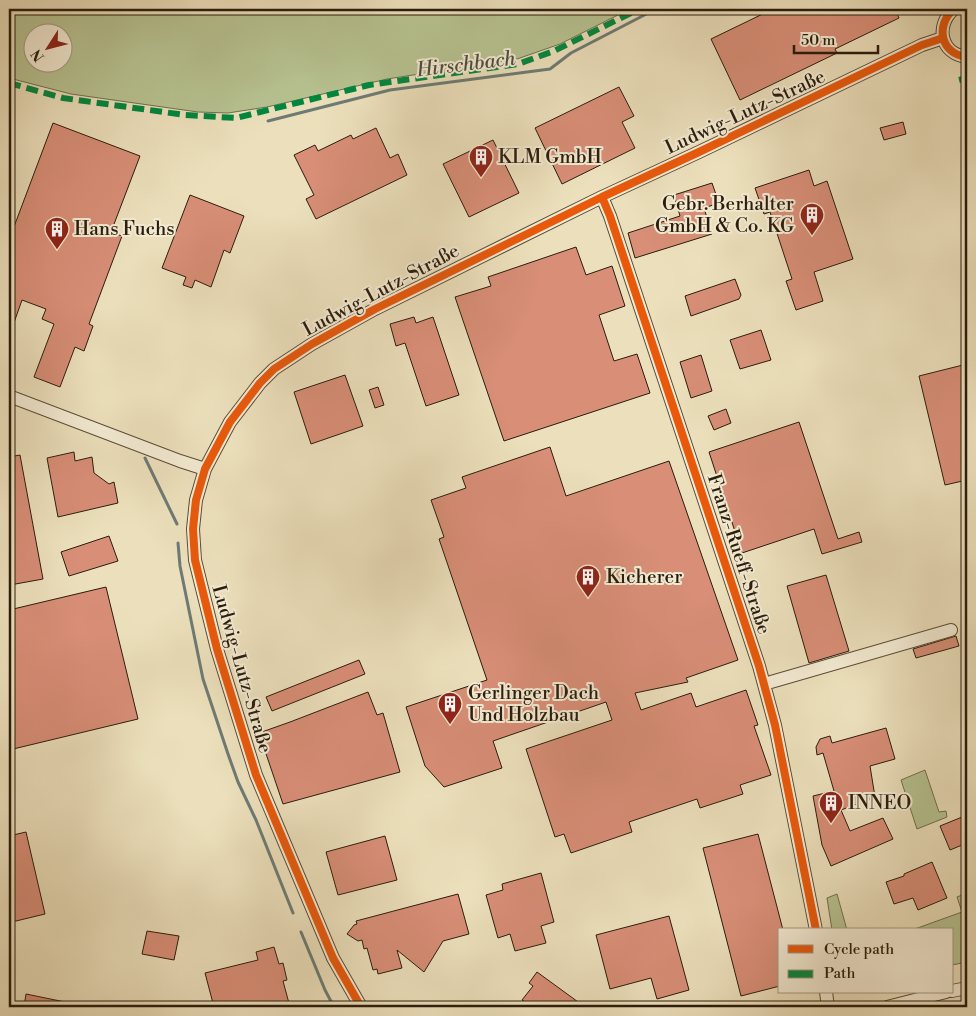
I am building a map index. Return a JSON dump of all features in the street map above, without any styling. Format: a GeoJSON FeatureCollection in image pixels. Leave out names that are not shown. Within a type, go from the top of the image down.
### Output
{"type":"FeatureCollection","features":[{"type":"Feature","properties":{"kind":"street"},"geometry":{"type":"LineString","coordinates":[[954,9],[944,21],[942,29],[943,38],[953,52],[961,57],[967,57]]}},
{"type":"Feature","properties":{"kind":"street","name":"Ludwig-Lutz-Straße"},"geometry":{"type":"LineString","coordinates":[[361,1007],[333,958],[256,775],[217,649],[195,560],[193,529],[196,500],[205,469],[230,422],[260,383],[274,369],[312,344],[375,309],[602,197],[708,148],[922,44],[943,38]]}},
{"type":"Feature","properties":{"kind":"street","name":"Franz-Rueff-Straße"},"geometry":{"type":"LineString","coordinates":[[602,197],[672,402],[776,724],[816,928]]}},
{"type":"Feature","properties":{"kind":"street"},"geometry":{"type":"LineString","coordinates":[[9,396],[205,469]]}},
{"type":"Feature","properties":{"kind":"street"},"geometry":{"type":"LineString","coordinates":[[764,684],[951,630]]}},
{"type":"Feature","properties":{"kind":"street"},"geometry":{"type":"LineString","coordinates":[[954,991],[967,988]]}},
{"type":"Feature","properties":{"kind":"street"},"geometry":{"type":"LineString","coordinates":[[826,994],[828,1007]]}},
{"type":"Feature","properties":{"kind":"street"},"geometry":{"type":"LineString","coordinates":[[887,1007],[938,994]]}},
{"type":"Feature","properties":{"kind":"green space"},"geometry":{"type":"Polygon","coordinates":[[[9,9],[630,9],[560,44],[517,59],[387,79],[267,107],[228,113],[198,112],[71,94],[9,78],[9,9]]]}},
{"type":"Feature","properties":{"kind":"green space"},"geometry":{"type":"Polygon","coordinates":[[[925,770],[939,812],[946,811],[947,817],[917,829],[901,780],[925,770]]]}},
{"type":"Feature","properties":{"kind":"green space"},"geometry":{"type":"Polygon","coordinates":[[[967,893],[967,962],[954,965],[954,928],[918,928],[962,912],[957,897],[967,893]]]}},
{"type":"Feature","properties":{"kind":"green space"},"geometry":{"type":"Polygon","coordinates":[[[837,894],[846,928],[832,928],[827,898],[837,894]]]}},
{"type":"Feature","properties":{"kind":"building"},"geometry":{"type":"Polygon","coordinates":[[[773,9],[895,9],[899,18],[835,49],[837,53],[740,100],[711,39],[773,9]]]}},
{"type":"Feature","properties":{"kind":"building"},"geometry":{"type":"Polygon","coordinates":[[[619,87],[634,116],[622,122],[635,148],[562,184],[535,128],[619,87]]]}},
{"type":"Feature","properties":{"kind":"building"},"geometry":{"type":"Polygon","coordinates":[[[903,122],[906,134],[884,140],[880,128],[903,122]]]}},
{"type":"Feature","properties":{"kind":"building","name":"Hans Fuchs"},"geometry":{"type":"Polygon","coordinates":[[[53,123],[140,156],[111,232],[122,236],[89,324],[93,326],[84,351],[75,347],[60,387],[34,377],[54,324],[42,319],[46,309],[22,300],[9,334],[9,240],[53,123]]]}},
{"type":"Feature","properties":{"kind":"building"},"geometry":{"type":"Polygon","coordinates":[[[376,128],[390,158],[398,154],[407,175],[316,219],[306,199],[314,195],[294,155],[315,145],[318,151],[351,135],[353,139],[376,128]]]}},
{"type":"Feature","properties":{"kind":"building","name":"KLM GmbH"},"geometry":{"type":"Polygon","coordinates":[[[493,140],[519,193],[469,217],[443,164],[493,140]]]}},
{"type":"Feature","properties":{"kind":"building","name":"Gebr. Berhalter GmbH & Co. KG"},"geometry":{"type":"Polygon","coordinates":[[[809,170],[814,186],[827,181],[853,259],[814,272],[823,301],[796,310],[786,281],[792,279],[770,212],[764,214],[755,188],[809,170]]]}},
{"type":"Feature","properties":{"kind":"building"},"geometry":{"type":"Polygon","coordinates":[[[712,183],[719,203],[704,208],[712,234],[635,258],[628,233],[680,216],[674,195],[712,183]]]}},
{"type":"Feature","properties":{"kind":"building"},"geometry":{"type":"Polygon","coordinates":[[[190,195],[244,216],[230,253],[224,250],[211,287],[195,280],[192,288],[183,285],[186,277],[162,268],[190,195]]]}},
{"type":"Feature","properties":{"kind":"building"},"geometry":{"type":"Polygon","coordinates":[[[576,247],[586,275],[612,266],[625,306],[599,315],[614,361],[637,354],[650,393],[504,441],[455,297],[491,286],[488,277],[576,247]]]}},
{"type":"Feature","properties":{"kind":"building"},"geometry":{"type":"Polygon","coordinates":[[[735,279],[741,295],[739,299],[691,316],[685,296],[735,279]]]}},
{"type":"Feature","properties":{"kind":"building"},"geometry":{"type":"Polygon","coordinates":[[[414,317],[416,323],[433,317],[459,395],[426,406],[405,343],[396,346],[390,324],[414,317]]]}},
{"type":"Feature","properties":{"kind":"building"},"geometry":{"type":"Polygon","coordinates":[[[761,330],[771,360],[740,369],[730,340],[761,330]]]}},
{"type":"Feature","properties":{"kind":"building"},"geometry":{"type":"Polygon","coordinates":[[[701,355],[712,391],[691,398],[680,362],[701,355]]]}},
{"type":"Feature","properties":{"kind":"building"},"geometry":{"type":"Polygon","coordinates":[[[967,364],[967,480],[945,485],[919,376],[967,364]]]}},
{"type":"Feature","properties":{"kind":"building"},"geometry":{"type":"Polygon","coordinates":[[[345,375],[363,426],[311,444],[294,392],[345,375]]]}},
{"type":"Feature","properties":{"kind":"building"},"geometry":{"type":"Polygon","coordinates":[[[378,387],[384,405],[375,408],[369,390],[378,387]]]}},
{"type":"Feature","properties":{"kind":"building"},"geometry":{"type":"Polygon","coordinates":[[[726,409],[731,423],[714,430],[708,416],[726,409]]]}},
{"type":"Feature","properties":{"kind":"building"},"geometry":{"type":"Polygon","coordinates":[[[799,422],[838,539],[859,532],[862,542],[822,554],[814,529],[742,553],[709,452],[799,422]]]}},
{"type":"Feature","properties":{"kind":"building"},"geometry":{"type":"Polygon","coordinates":[[[550,447],[566,496],[669,461],[738,660],[686,678],[688,682],[635,693],[641,710],[691,693],[696,707],[746,690],[758,725],[754,726],[771,775],[740,785],[743,794],[700,808],[697,799],[629,822],[632,832],[571,853],[564,834],[555,837],[526,749],[612,720],[606,702],[493,741],[502,768],[444,787],[425,766],[406,707],[487,680],[439,539],[444,537],[431,500],[466,488],[462,477],[550,447]]]}},
{"type":"Feature","properties":{"kind":"building"},"geometry":{"type":"Polygon","coordinates":[[[74,452],[75,461],[92,457],[94,473],[109,484],[114,482],[118,503],[58,517],[47,458],[74,452]]]}},
{"type":"Feature","properties":{"kind":"building"},"geometry":{"type":"Polygon","coordinates":[[[20,455],[43,579],[10,585],[9,457],[20,455]]]}},
{"type":"Feature","properties":{"kind":"building"},"geometry":{"type":"Polygon","coordinates":[[[109,536],[118,561],[69,576],[61,552],[109,536]]]}},
{"type":"Feature","properties":{"kind":"building"},"geometry":{"type":"Polygon","coordinates":[[[826,575],[849,651],[809,663],[787,586],[826,575]]]}},
{"type":"Feature","properties":{"kind":"building"},"geometry":{"type":"Polygon","coordinates":[[[106,587],[138,719],[9,750],[9,610],[106,587]]]}},
{"type":"Feature","properties":{"kind":"building"},"geometry":{"type":"Polygon","coordinates":[[[956,636],[959,646],[916,658],[913,649],[956,636]]]}},
{"type":"Feature","properties":{"kind":"building"},"geometry":{"type":"Polygon","coordinates":[[[359,660],[365,674],[272,711],[266,697],[359,660]]]}},
{"type":"Feature","properties":{"kind":"building"},"geometry":{"type":"Polygon","coordinates":[[[368,692],[377,715],[383,713],[400,772],[283,804],[259,733],[368,692]]]}},
{"type":"Feature","properties":{"kind":"building"},"geometry":{"type":"Polygon","coordinates":[[[886,728],[895,759],[870,766],[875,797],[841,810],[850,831],[883,818],[893,839],[831,866],[822,845],[813,796],[834,791],[823,753],[817,755],[816,747],[820,739],[830,736],[832,743],[886,728]]]}},
{"type":"Feature","properties":{"kind":"building"},"geometry":{"type":"Polygon","coordinates":[[[967,815],[967,843],[950,850],[940,826],[967,815]]]}},
{"type":"Feature","properties":{"kind":"building"},"geometry":{"type":"Polygon","coordinates":[[[26,832],[45,914],[9,921],[9,836],[26,832]]]}},
{"type":"Feature","properties":{"kind":"building"},"geometry":{"type":"Polygon","coordinates":[[[758,834],[782,928],[778,928],[778,987],[741,996],[703,848],[758,834]]]}},
{"type":"Feature","properties":{"kind":"building"},"geometry":{"type":"Polygon","coordinates":[[[385,836],[397,880],[338,895],[326,852],[385,836]]]}},
{"type":"Feature","properties":{"kind":"building"},"geometry":{"type":"Polygon","coordinates":[[[932,862],[947,898],[918,910],[913,898],[894,904],[886,882],[904,876],[904,874],[932,862]]]}},
{"type":"Feature","properties":{"kind":"building"},"geometry":{"type":"Polygon","coordinates":[[[541,873],[554,922],[541,926],[546,943],[515,951],[510,934],[498,938],[486,895],[503,890],[502,884],[541,873]]]}},
{"type":"Feature","properties":{"kind":"building"},"geometry":{"type":"Polygon","coordinates":[[[458,894],[469,934],[443,941],[424,972],[397,950],[402,968],[378,974],[377,969],[373,970],[367,948],[364,949],[362,940],[358,941],[347,934],[357,924],[356,921],[458,894]]]}},
{"type":"Feature","properties":{"kind":"building"},"geometry":{"type":"Polygon","coordinates":[[[669,916],[689,990],[657,999],[651,978],[610,989],[596,935],[669,916]]]}},
{"type":"Feature","properties":{"kind":"building"},"geometry":{"type":"Polygon","coordinates":[[[147,931],[179,936],[174,960],[142,954],[147,931]]]}},
{"type":"Feature","properties":{"kind":"building"},"geometry":{"type":"Polygon","coordinates":[[[274,947],[279,964],[283,963],[287,980],[283,981],[290,1007],[214,1007],[205,973],[258,960],[256,952],[274,947]]]}},
{"type":"Feature","properties":{"kind":"building"},"geometry":{"type":"Polygon","coordinates":[[[537,972],[585,1007],[532,1007],[522,1000],[533,986],[529,983],[537,972]]]}},
{"type":"Feature","properties":{"kind":"building"},"geometry":{"type":"Polygon","coordinates":[[[26,994],[70,1003],[70,1007],[24,1007],[26,994]]]}},
{"type":"Feature","properties":{"kind":"waterway","name":"Hirschbach"},"geometry":{"type":"LineString","coordinates":[[268,121],[390,90],[550,69],[571,53],[656,9]]}},
{"type":"Feature","properties":{"kind":"waterway","name":"Hirschbach"},"geometry":{"type":"LineString","coordinates":[[145,458],[177,524]]}},
{"type":"Feature","properties":{"kind":"waterway","name":"Hirschbach"},"geometry":{"type":"LineString","coordinates":[[178,543],[180,566],[203,679],[238,782],[256,820],[293,913]]}},
{"type":"Feature","properties":{"kind":"waterway","name":"Hirschbach"},"geometry":{"type":"LineString","coordinates":[[301,932],[334,1007]]}},
{"type":"Feature","properties":{"kind":"marked path"},"geometry":{"type":"LineString","coordinates":[[9,83],[63,98],[185,115],[236,118],[369,85],[518,64],[554,51],[639,9]]}},
{"type":"Feature","properties":{"kind":"marked path"},"geometry":{"type":"LineString","coordinates":[[959,80],[967,78]]}},
{"type":"Feature","properties":{"kind":"cycle path"},"geometry":{"type":"LineString","coordinates":[[954,9],[944,23],[943,38],[951,50],[958,55],[967,57]]}},
{"type":"Feature","properties":{"kind":"cycle path"},"geometry":{"type":"LineString","coordinates":[[361,1007],[333,958],[256,775],[217,649],[195,560],[193,529],[196,500],[205,469],[230,422],[260,383],[274,369],[312,344],[375,309],[602,197],[922,45],[943,38]]}},
{"type":"Feature","properties":{"kind":"cycle path"},"geometry":{"type":"LineString","coordinates":[[602,197],[610,216],[759,666],[775,725],[816,928]]}},
{"type":"Feature","properties":{"kind":"place","name":"KLM GmbH"},"geometry":{"type":"Point","coordinates":[481,178]}},
{"type":"Feature","properties":{"kind":"place","name":"Gebr. Berhalter GmbH & Co. KG"},"geometry":{"type":"Point","coordinates":[812,236]}},
{"type":"Feature","properties":{"kind":"place","name":"Hans Fuchs"},"geometry":{"type":"Point","coordinates":[57,250]}},
{"type":"Feature","properties":{"kind":"place","name":"Kicherer"},"geometry":{"type":"Point","coordinates":[588,598]}},
{"type":"Feature","properties":{"kind":"place","name":"Gerlinger Dach Und Holzbau"},"geometry":{"type":"Point","coordinates":[450,725]}},
{"type":"Feature","properties":{"kind":"place","name":"INNEO"},"geometry":{"type":"Point","coordinates":[831,824]}}]}
